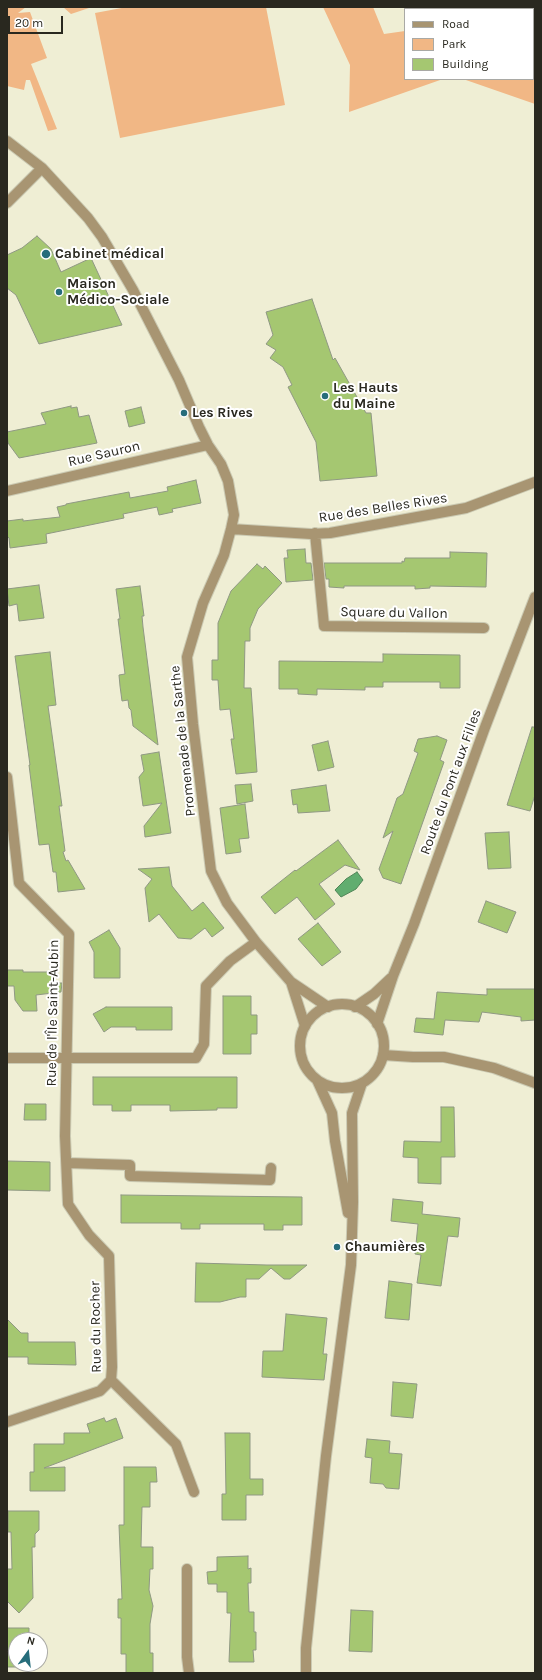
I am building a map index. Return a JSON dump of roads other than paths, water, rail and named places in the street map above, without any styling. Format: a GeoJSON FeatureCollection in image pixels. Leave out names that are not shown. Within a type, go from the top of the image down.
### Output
{"type":"FeatureCollection","features":[{"type":"Feature","properties":{"kind":"street","name":"Promenade de la Sarthe"},"geometry":{"type":"LineString","coordinates":[[7,141],[42,168],[88,218],[102,237],[133,290],[176,373],[208,445],[222,464],[228,481],[234,515],[224,555],[203,603],[187,657],[193,724],[211,871],[227,903],[256,942],[291,982],[328,1007]]}},
{"type":"Feature","properties":{"kind":"street"},"geometry":{"type":"LineString","coordinates":[[7,203],[42,168]]}},
{"type":"Feature","properties":{"kind":"street","name":"Rue Sauron"},"geometry":{"type":"LineString","coordinates":[[7,491],[208,445]]}},
{"type":"Feature","properties":{"kind":"street","name":"Rue des Belles Rives"},"geometry":{"type":"LineString","coordinates":[[231,529],[330,533],[466,508],[535,482]]}},
{"type":"Feature","properties":{"kind":"street","name":"Square du Vallon"},"geometry":{"type":"LineString","coordinates":[[315,533],[324,626],[484,628]]}},
{"type":"Feature","properties":{"kind":"street","name":"Route du Pont aux Filles"},"geometry":{"type":"LineString","coordinates":[[377,1024],[393,976],[414,924],[484,730],[535,597]]}},
{"type":"Feature","properties":{"kind":"street","name":"Rue de l'Île Saint-Aubin"},"geometry":{"type":"LineString","coordinates":[[7,777],[19,883],[69,934],[65,1136],[68,1204],[89,1235],[109,1256]]}},
{"type":"Feature","properties":{"kind":"street"},"geometry":{"type":"LineString","coordinates":[[7,1058],[196,1058],[204,1044],[206,986],[230,961],[256,942]]}},
{"type":"Feature","properties":{"kind":"street","name":"Route du Pont aux Filles"},"geometry":{"type":"LineString","coordinates":[[355,1007],[374,994],[393,976]]}},
{"type":"Feature","properties":{"kind":"street","name":"Promenade de la Sarthe"},"geometry":{"type":"LineString","coordinates":[[291,982],[305,1026]]}},
{"type":"Feature","properties":{"kind":"street"},"geometry":{"type":"LineString","coordinates":[[317,1080],[331,1087],[352,1087],[362,1083],[376,1071],[383,1055],[383,1039],[377,1024],[367,1013],[355,1007],[341,1005],[328,1007],[315,1015],[305,1026],[301,1038],[301,1055],[305,1067],[317,1080],[332,1113],[335,1141],[352,1234]]}},
{"type":"Feature","properties":{"kind":"street"},"geometry":{"type":"LineString","coordinates":[[383,1055],[444,1057],[494,1068],[535,1083]]}},
{"type":"Feature","properties":{"kind":"street"},"geometry":{"type":"LineString","coordinates":[[306,1673],[306,1648],[326,1456],[351,1266],[353,1148],[352,1113],[362,1083]]}},
{"type":"Feature","properties":{"kind":"street"},"geometry":{"type":"LineString","coordinates":[[67,1163],[130,1165],[130,1176],[270,1180],[271,1168]]}},
{"type":"Feature","properties":{"kind":"street","name":"Rue du Rocher"},"geometry":{"type":"LineString","coordinates":[[7,1422],[100,1391],[111,1380],[112,1315],[109,1256]]}},
{"type":"Feature","properties":{"kind":"street"},"geometry":{"type":"LineString","coordinates":[[111,1380],[176,1444],[194,1492]]}},
{"type":"Feature","properties":{"kind":"street"},"geometry":{"type":"LineString","coordinates":[[187,1569],[187,1656],[189,1673]]}},
{"type":"Feature","properties":{"kind":"place","name":"Cabinet médical"},"geometry":{"type":"Point","coordinates":[46,254]}},
{"type":"Feature","properties":{"kind":"place","name":"Maison Médico-Sociale"},"geometry":{"type":"Point","coordinates":[59,292]}},
{"type":"Feature","properties":{"kind":"place","name":"Les Hauts du Maine"},"geometry":{"type":"Point","coordinates":[325,396]}},
{"type":"Feature","properties":{"kind":"place","name":"Les Rives"},"geometry":{"type":"Point","coordinates":[184,413]}},
{"type":"Feature","properties":{"kind":"place","name":"Chaumières"},"geometry":{"type":"Point","coordinates":[337,1247]}}]}
